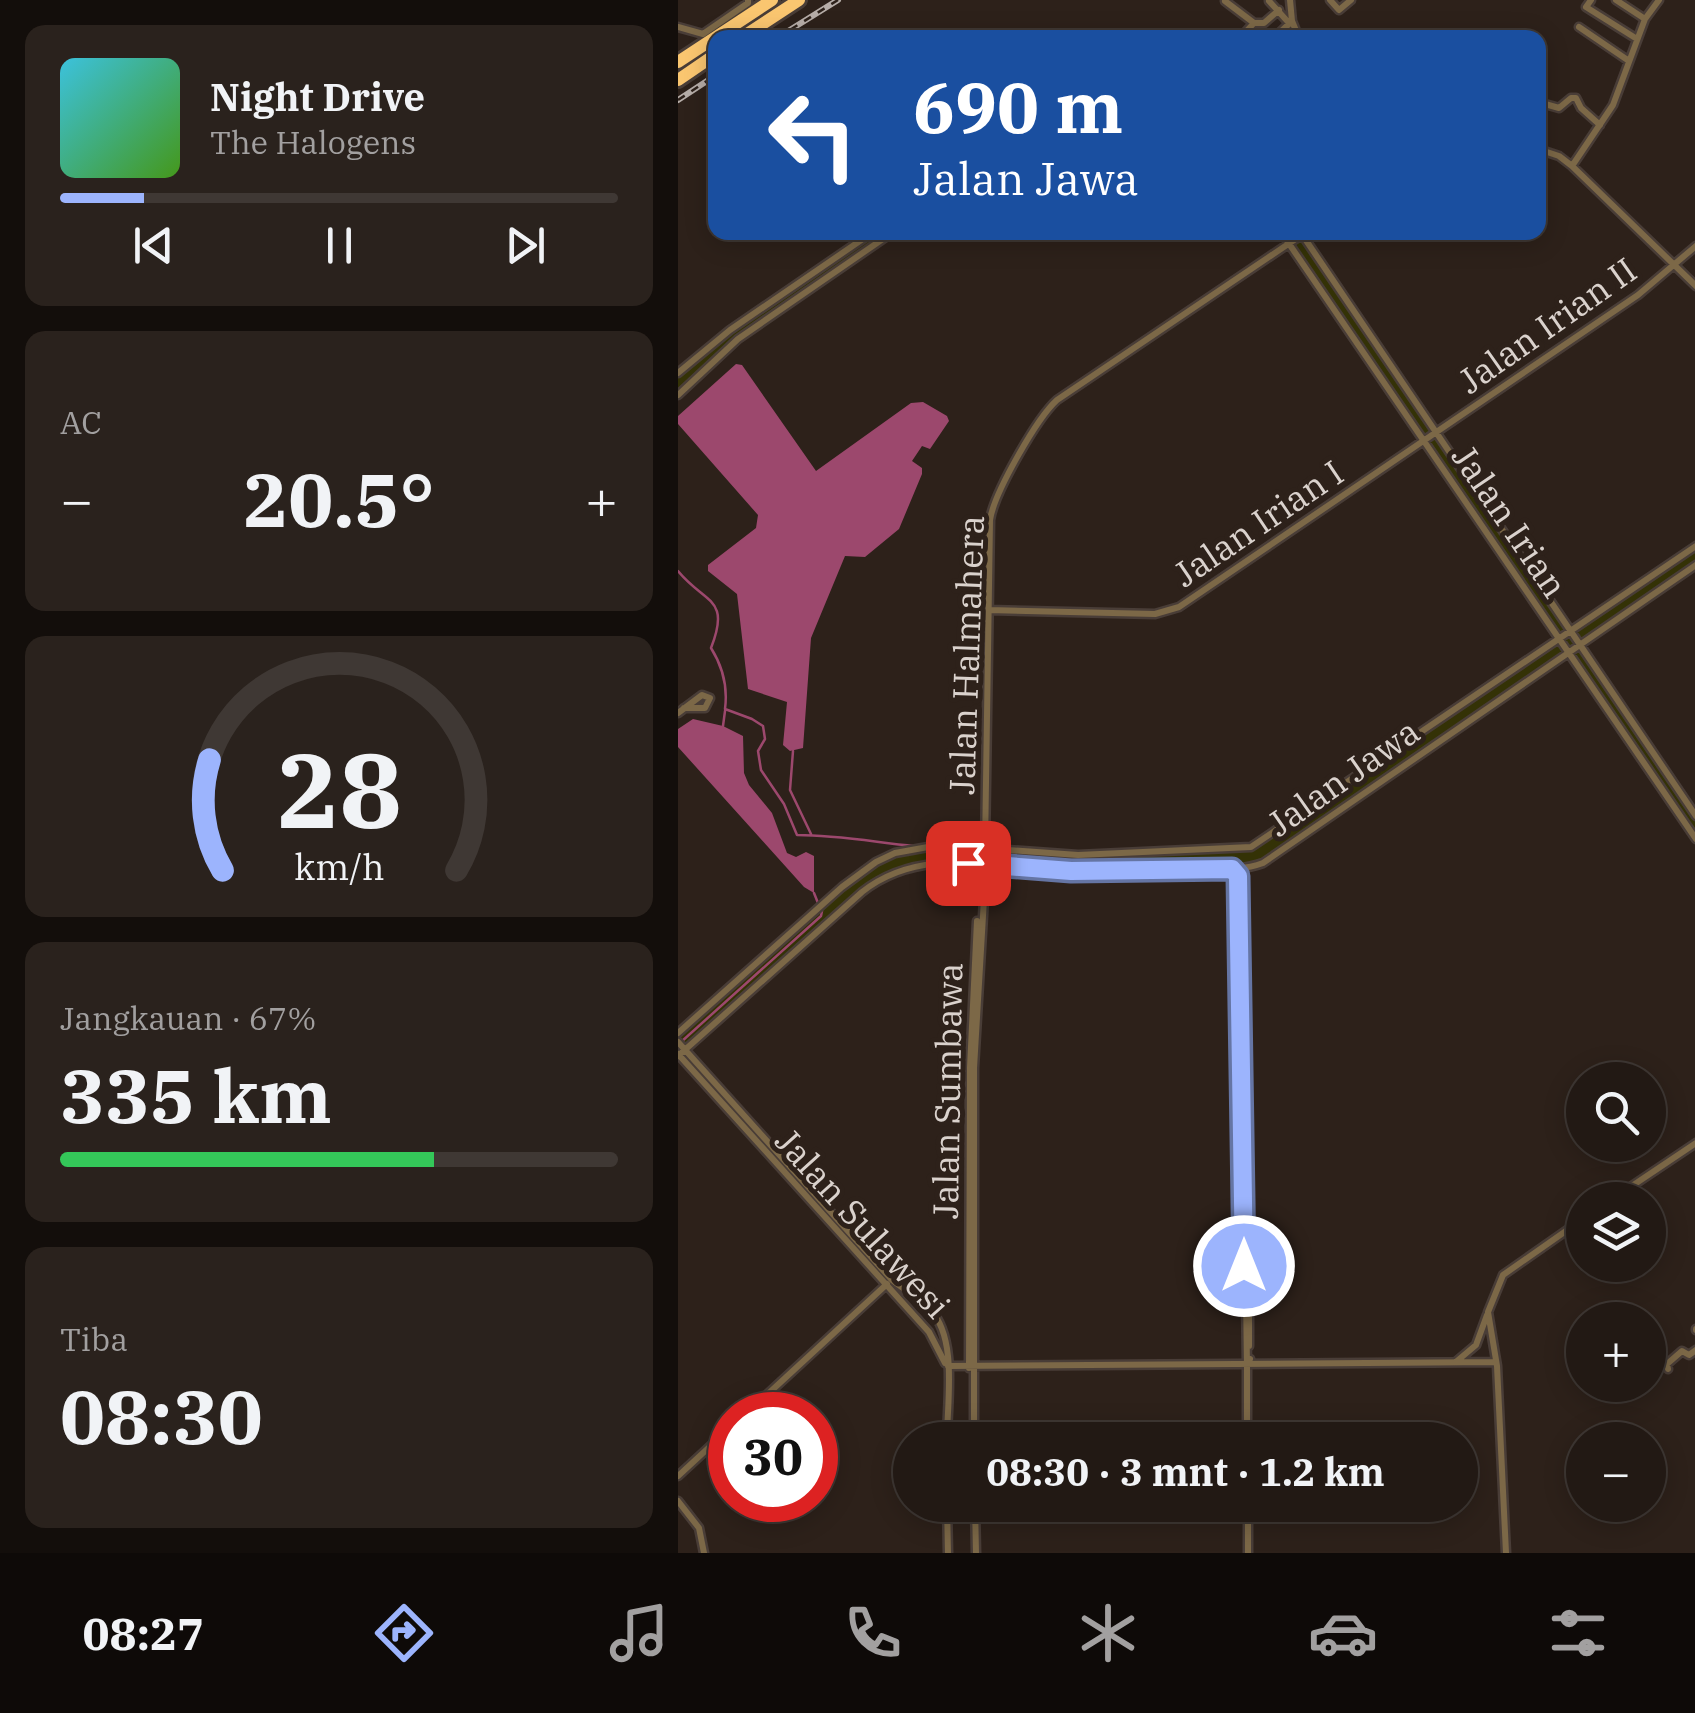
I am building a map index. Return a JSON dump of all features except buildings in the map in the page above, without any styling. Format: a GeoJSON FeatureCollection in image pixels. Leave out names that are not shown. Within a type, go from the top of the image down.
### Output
{"type":"FeatureCollection","features":[{"type":"Feature","properties":{"kind":"highway"},"geometry":{"type":"LineString","coordinates":[[732,30],[772,0]]}},
{"type":"Feature","properties":{"kind":"highway"},"geometry":{"type":"LineString","coordinates":[[739,30],[785,0]]}},
{"type":"Feature","properties":{"kind":"highway"},"geometry":{"type":"LineString","coordinates":[[753,30],[799,0]]}},
{"type":"Feature","properties":{"kind":"highway"},"geometry":{"type":"LineString","coordinates":[[678,71],[708,48]]}},
{"type":"Feature","properties":{"kind":"highway"},"geometry":{"type":"LineString","coordinates":[[678,71],[708,53]]}},
{"type":"Feature","properties":{"kind":"street"},"geometry":{"type":"LineString","coordinates":[[708,30],[748,0]]}},
{"type":"Feature","properties":{"kind":"street"},"geometry":{"type":"LineString","coordinates":[[1270,0],[1295,30]]}},
{"type":"Feature","properties":{"kind":"street"},"geometry":{"type":"LineString","coordinates":[[1282,30],[1290,22],[1291,0]]}},
{"type":"Feature","properties":{"kind":"street"},"geometry":{"type":"LineString","coordinates":[[1330,0],[1339,10],[1351,0]]}},
{"type":"Feature","properties":{"kind":"street"},"geometry":{"type":"LineString","coordinates":[[1590,0],[1586,7],[1636,39]]}},
{"type":"Feature","properties":{"kind":"street"},"geometry":{"type":"LineString","coordinates":[[1616,0],[1645,19]]}},
{"type":"Feature","properties":{"kind":"street"},"geometry":{"type":"LineString","coordinates":[[1572,166],[1576,154],[1590,141],[1619,93],[1636,39],[1658,0]]}},
{"type":"Feature","properties":{"kind":"street"},"geometry":{"type":"LineString","coordinates":[[1224,1],[1254,23],[1264,23],[1279,10]]}},
{"type":"Feature","properties":{"kind":"street"},"geometry":{"type":"LineString","coordinates":[[1247,30],[1254,23]]}},
{"type":"Feature","properties":{"kind":"street"},"geometry":{"type":"LineString","coordinates":[[1579,26],[1629,61]]}},
{"type":"Feature","properties":{"kind":"street"},"geometry":{"type":"LineString","coordinates":[[678,27],[702,34],[708,30]]}},
{"type":"Feature","properties":{"kind":"street"},"geometry":{"type":"LineString","coordinates":[[1546,104],[1559,108],[1576,98],[1600,125]]}},
{"type":"Feature","properties":{"kind":"street"},"geometry":{"type":"LineString","coordinates":[[1582,136],[1590,141]]}},
{"type":"Feature","properties":{"kind":"street"},"geometry":{"type":"LineString","coordinates":[[1546,152],[1572,166],[1696,286]]}},
{"type":"Feature","properties":{"kind":"street"},"geometry":{"type":"LineString","coordinates":[[678,374],[730,330],[861,240]]}},
{"type":"Feature","properties":{"kind":"street"},"geometry":{"type":"LineString","coordinates":[[678,395],[738,339],[881,240]]}},
{"type":"Feature","properties":{"kind":"street","name":"Jalan Irian"},"geometry":{"type":"LineString","coordinates":[[1286,240],[1696,839]]}},
{"type":"Feature","properties":{"kind":"street","name":"Jalan Halmahera"},"geometry":{"type":"LineString","coordinates":[[984,848],[990,512],[1047,409],[1294,240]]}},
{"type":"Feature","properties":{"kind":"street","name":"Jalan Irian"},"geometry":{"type":"LineString","coordinates":[[1308,240],[1447,452],[1696,816]]}},
{"type":"Feature","properties":{"kind":"street","name":"Jalan Irian II"},"geometry":{"type":"LineString","coordinates":[[1424,441],[1638,295],[1696,246]]}},
{"type":"Feature","properties":{"kind":"street"},"geometry":{"type":"LineString","coordinates":[[688,364],[697,378]]}},
{"type":"Feature","properties":{"kind":"street","name":"Jalan Irian I"},"geometry":{"type":"LineString","coordinates":[[989,610],[1156,614],[1172,610],[1424,441]]}},
{"type":"Feature","properties":{"kind":"street","name":"Jalan Jawa"},"geometry":{"type":"LineString","coordinates":[[678,1033],[862,871],[888,856],[939,845],[1078,855],[1251,848],[1696,546]]}},
{"type":"Feature","properties":{"kind":"street","name":"Jalan Jawa"},"geometry":{"type":"LineString","coordinates":[[680,1051],[871,884],[893,872],[922,863],[1071,871],[1255,866],[1696,565]]}},
{"type":"Feature","properties":{"kind":"street"},"geometry":{"type":"LineString","coordinates":[[1435,724],[1442,738]]}},
{"type":"Feature","properties":{"kind":"street","name":"Jalan Sumbawa"},"geometry":{"type":"LineString","coordinates":[[974,1422],[972,981],[984,865]]}},
{"type":"Feature","properties":{"kind":"street"},"geometry":{"type":"LineString","coordinates":[[1242,899],[1244,880],[1255,866]]}},
{"type":"Feature","properties":{"kind":"street"},"geometry":{"type":"LineString","coordinates":[[1232,869],[1240,879],[1244,944],[1247,1422]]}},
{"type":"Feature","properties":{"kind":"street"},"geometry":{"type":"LineString","coordinates":[[862,871],[871,884]]}},
{"type":"Feature","properties":{"kind":"street"},"geometry":{"type":"LineString","coordinates":[[822,905],[835,916]]}},
{"type":"Feature","properties":{"kind":"street","name":"Jalan Sulawesi"},"geometry":{"type":"LineString","coordinates":[[680,1051],[889,1283],[939,1346],[948,1370]]}},
{"type":"Feature","properties":{"kind":"street"},"geometry":{"type":"LineString","coordinates":[[1638,1182],[1696,1143]]}},
{"type":"Feature","properties":{"kind":"street"},"geometry":{"type":"LineString","coordinates":[[1456,1362],[1476,1345],[1503,1275],[1566,1231]]}},
{"type":"Feature","properties":{"kind":"street"},"geometry":{"type":"LineString","coordinates":[[769,1392],[889,1283]]}},
{"type":"Feature","properties":{"kind":"street","name":"Jalan Sulawesi"},"geometry":{"type":"LineString","coordinates":[[889,1283],[930,1309],[942,1328],[948,1370]]}},
{"type":"Feature","properties":{"kind":"street"},"geometry":{"type":"LineString","coordinates":[[919,1321],[928,1319],[930,1309]]}},
{"type":"Feature","properties":{"kind":"street"},"geometry":{"type":"LineString","coordinates":[[1488,1312],[1496,1362],[1506,1553]]}},
{"type":"Feature","properties":{"kind":"street"},"geometry":{"type":"LineString","coordinates":[[1668,1369],[1667,1364],[1682,1351],[1689,1355],[1696,1350]]}},
{"type":"Feature","properties":{"kind":"street"},"geometry":{"type":"LineString","coordinates":[[947,1422],[948,1370],[972,1367],[1496,1362]]}},
{"type":"Feature","properties":{"kind":"street"},"geometry":{"type":"LineString","coordinates":[[678,1476],[708,1448]]}},
{"type":"Feature","properties":{"kind":"street"},"geometry":{"type":"LineString","coordinates":[[678,1501],[699,1528],[704,1553]]}},
{"type":"Feature","properties":{"kind":"street"},"geometry":{"type":"LineString","coordinates":[[947,1522],[948,1553]]}},
{"type":"Feature","properties":{"kind":"street"},"geometry":{"type":"LineString","coordinates":[[975,1522],[976,1553]]}},
{"type":"Feature","properties":{"kind":"street"},"geometry":{"type":"LineString","coordinates":[[1248,1522],[1248,1553]]}},
{"type":"Feature","properties":{"kind":"shaded area"},"geometry":{"type":"Polygon","coordinates":[[[863,240],[883,240],[738,339],[678,395],[678,373],[730,330],[863,240]]]}},
{"type":"Feature","properties":{"kind":"shaded area"},"geometry":{"type":"Polygon","coordinates":[[[1286,240],[1306,240],[1570,632],[1695,546],[1695,565],[1579,645],[1695,816],[1695,839],[1568,652],[1263,863],[1249,868],[1124,870],[1124,854],[1243,849],[1560,639],[1286,240]]]}},
{"type":"Feature","properties":{"kind":"shaded area"},"geometry":{"type":"Polygon","coordinates":[[[736,364],[742,365],[816,471],[911,403],[923,402],[949,421],[930,449],[922,446],[912,461],[922,468],[922,474],[899,529],[865,557],[845,556],[811,638],[803,748],[790,751],[783,745],[787,702],[748,689],[737,594],[708,571],[708,565],[756,528],[758,515],[678,424],[678,416],[736,364]]]}},
{"type":"Feature","properties":{"kind":"shaded area"},"geometry":{"type":"Polygon","coordinates":[[[693,719],[723,726],[743,736],[744,773],[772,813],[787,853],[796,857],[806,852],[814,856],[814,893],[804,887],[678,747],[678,729],[693,719]]]}},
{"type":"Feature","properties":{"kind":"shaded area"},"geometry":{"type":"Polygon","coordinates":[[[939,845],[1118,854],[1118,870],[945,861],[882,877],[685,1050],[678,1042],[678,1033],[822,905],[888,856],[939,845]]]}},
{"type":"Feature","properties":{"kind":"waterway"},"geometry":{"type":"LineString","coordinates":[[678,571],[716,610],[718,619],[711,648],[724,677],[725,709],[763,726],[765,739],[758,751],[761,770],[784,804],[797,835],[914,846]]}},
{"type":"Feature","properties":{"kind":"waterway"},"geometry":{"type":"LineString","coordinates":[[723,726],[725,711]]}},
{"type":"Feature","properties":{"kind":"waterway"},"geometry":{"type":"LineString","coordinates":[[793,751],[790,790],[811,834]]}},
{"type":"Feature","properties":{"kind":"waterway"},"geometry":{"type":"LineString","coordinates":[[935,849],[1062,863],[1116,861]]}},
{"type":"Feature","properties":{"kind":"waterway"},"geometry":{"type":"LineString","coordinates":[[814,893],[818,903]]}},
{"type":"Feature","properties":{"kind":"waterway"},"geometry":{"type":"LineString","coordinates":[[681,1042],[822,911]]}},
{"type":"Feature","properties":{"kind":"railway"},"geometry":{"type":"LineString","coordinates":[[790,30],[838,0]]}},
{"type":"Feature","properties":{"kind":"railway"},"geometry":{"type":"LineString","coordinates":[[678,100],[708,80]]}},
{"type":"Feature","properties":{"kind":"route"},"geometry":{"type":"LineString","coordinates":[[968,863],[1071,871],[1232,869],[1238,876],[1244,1266]]}}]}
